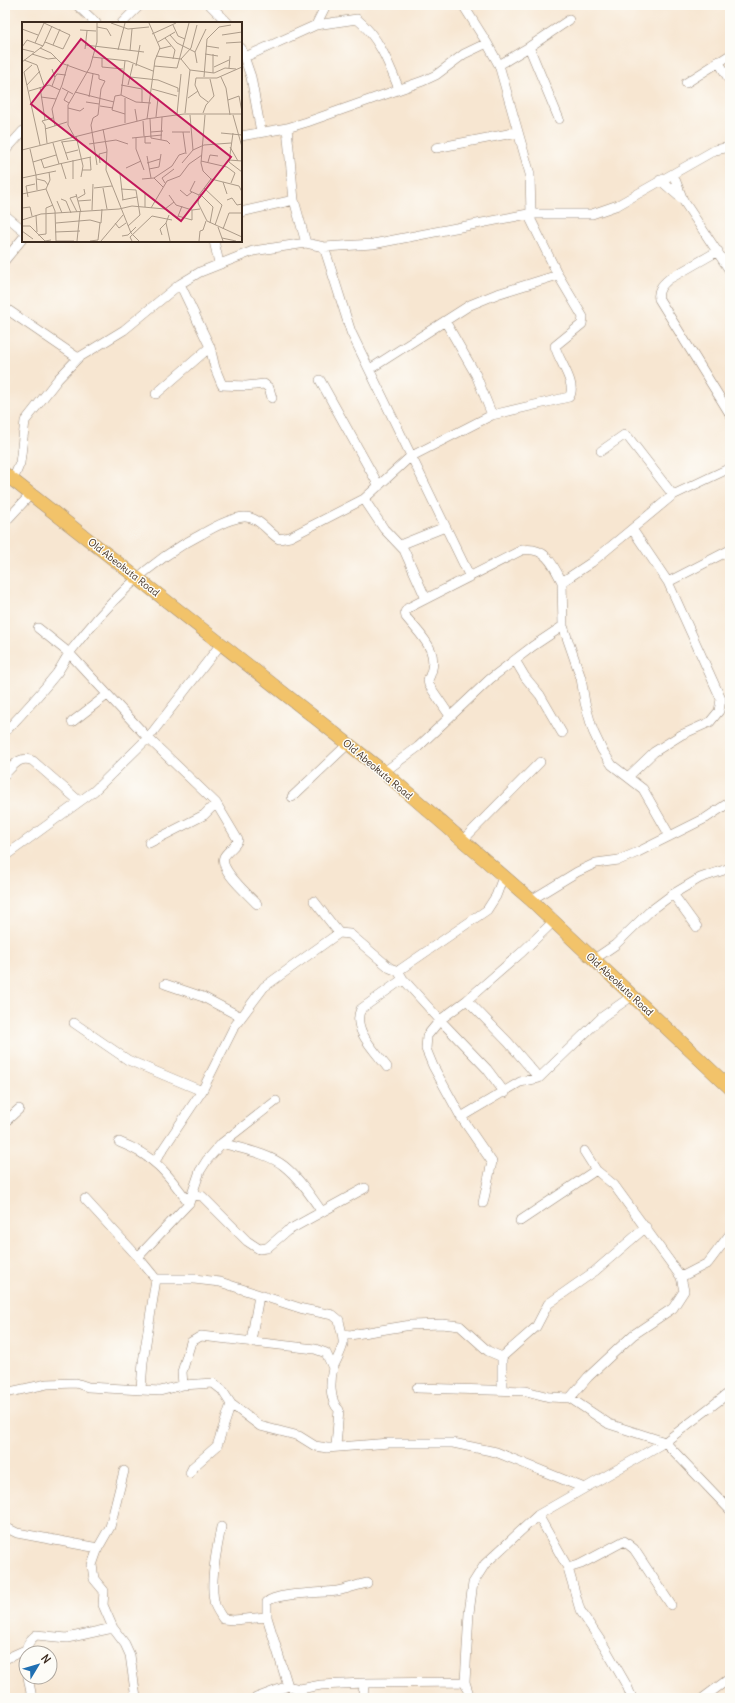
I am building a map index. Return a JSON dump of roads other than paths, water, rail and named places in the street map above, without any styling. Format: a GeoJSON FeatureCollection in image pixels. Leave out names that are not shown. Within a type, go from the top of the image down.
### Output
{"type":"FeatureCollection","features":[{"type":"Feature","properties":{"kind":"highway","name":"Old Abeokuta Road"},"geometry":{"type":"LineString","coordinates":[[9,477],[384,772],[531,900],[730,1088]]}},
{"type":"Feature","properties":{"kind":"street"},"geometry":{"type":"LineString","coordinates":[[77,5],[95,22]]}},
{"type":"Feature","properties":{"kind":"street"},"geometry":{"type":"LineString","coordinates":[[123,22],[140,5]]}},
{"type":"Feature","properties":{"kind":"street"},"geometry":{"type":"LineString","coordinates":[[210,5],[227,22]]}},
{"type":"Feature","properties":{"kind":"street"},"geometry":{"type":"LineString","coordinates":[[316,25],[326,5]]}},
{"type":"Feature","properties":{"kind":"street"},"geometry":{"type":"LineString","coordinates":[[5,732],[58,672],[69,653],[110,604],[137,577],[184,543],[217,526],[244,517],[257,520],[270,533],[279,538],[290,537],[364,499],[410,457],[492,415],[566,399],[572,394],[572,384],[555,346],[582,324],[582,317],[558,275],[530,214],[530,174],[499,65],[463,5]]}},
{"type":"Feature","properties":{"kind":"street"},"geometry":{"type":"LineString","coordinates":[[245,57],[316,25],[357,18],[366,26],[386,56],[399,89]]}},
{"type":"Feature","properties":{"kind":"street"},"geometry":{"type":"LineString","coordinates":[[499,65],[569,20]]}},
{"type":"Feature","properties":{"kind":"street"},"geometry":{"type":"LineString","coordinates":[[242,136],[287,128],[436,75],[464,54],[487,43]]}},
{"type":"Feature","properties":{"kind":"street"},"geometry":{"type":"LineString","coordinates":[[529,47],[559,119]]}},
{"type":"Feature","properties":{"kind":"street"},"geometry":{"type":"LineString","coordinates":[[242,50],[255,93],[261,132]]}},
{"type":"Feature","properties":{"kind":"street"},"geometry":{"type":"LineString","coordinates":[[686,83],[730,55]]}},
{"type":"Feature","properties":{"kind":"street"},"geometry":{"type":"LineString","coordinates":[[718,62],[730,81]]}},
{"type":"Feature","properties":{"kind":"street"},"geometry":{"type":"LineString","coordinates":[[287,128],[294,200],[306,243]]}},
{"type":"Feature","properties":{"kind":"street"},"geometry":{"type":"LineString","coordinates":[[5,151],[22,132]]}},
{"type":"Feature","properties":{"kind":"street"},"geometry":{"type":"LineString","coordinates":[[436,148],[518,132]]}},
{"type":"Feature","properties":{"kind":"street"},"geometry":{"type":"LineString","coordinates":[[9,477],[20,463],[24,421],[78,358],[124,330],[180,284],[219,263],[254,251],[306,243],[324,247],[386,242],[530,214],[592,214],[618,205],[715,150],[730,147]]}},
{"type":"Feature","properties":{"kind":"street"},"geometry":{"type":"LineString","coordinates":[[673,174],[683,200],[730,271]]}},
{"type":"Feature","properties":{"kind":"street"},"geometry":{"type":"LineString","coordinates":[[660,180],[683,200]]}},
{"type":"Feature","properties":{"kind":"street"},"geometry":{"type":"LineString","coordinates":[[242,212],[294,200]]}},
{"type":"Feature","properties":{"kind":"street"},"geometry":{"type":"LineString","coordinates":[[5,215],[22,229]]}},
{"type":"Feature","properties":{"kind":"street"},"geometry":{"type":"LineString","coordinates":[[5,260],[22,239]]}},
{"type":"Feature","properties":{"kind":"street"},"geometry":{"type":"LineString","coordinates":[[214,242],[219,263]]}},
{"type":"Feature","properties":{"kind":"street"},"geometry":{"type":"LineString","coordinates":[[324,247],[351,332],[370,369],[410,457],[426,486],[470,576]]}},
{"type":"Feature","properties":{"kind":"street"},"geometry":{"type":"LineString","coordinates":[[718,251],[669,279],[663,284],[658,294],[658,299],[730,414]]}},
{"type":"Feature","properties":{"kind":"street"},"geometry":{"type":"LineString","coordinates":[[370,369],[470,305],[491,296],[558,275]]}},
{"type":"Feature","properties":{"kind":"street"},"geometry":{"type":"LineString","coordinates":[[180,284],[210,347],[215,368],[223,386],[264,384],[269,388],[272,398]]}},
{"type":"Feature","properties":{"kind":"street"},"geometry":{"type":"LineString","coordinates":[[5,308],[78,358]]}},
{"type":"Feature","properties":{"kind":"street"},"geometry":{"type":"LineString","coordinates":[[445,321],[476,375],[492,415]]}},
{"type":"Feature","properties":{"kind":"street"},"geometry":{"type":"LineString","coordinates":[[156,394],[210,347]]}},
{"type":"Feature","properties":{"kind":"street"},"geometry":{"type":"LineString","coordinates":[[320,380],[379,486]]}},
{"type":"Feature","properties":{"kind":"street"},"geometry":{"type":"LineString","coordinates":[[601,451],[616,440],[627,436],[673,495]]}},
{"type":"Feature","properties":{"kind":"street"},"geometry":{"type":"LineString","coordinates":[[562,582],[592,562],[673,495],[730,468]]}},
{"type":"Feature","properties":{"kind":"street"},"geometry":{"type":"LineString","coordinates":[[5,522],[31,494]]}},
{"type":"Feature","properties":{"kind":"street"},"geometry":{"type":"LineString","coordinates":[[364,499],[384,529],[400,545],[410,561],[426,599]]}},
{"type":"Feature","properties":{"kind":"street"},"geometry":{"type":"LineString","coordinates":[[400,545],[445,527]]}},
{"type":"Feature","properties":{"kind":"street"},"geometry":{"type":"LineString","coordinates":[[629,776],[654,752],[681,736],[710,722],[719,711],[721,699],[668,582],[632,529]]}},
{"type":"Feature","properties":{"kind":"street"},"geometry":{"type":"LineString","coordinates":[[450,716],[429,685],[428,680],[432,673],[434,658],[430,648],[406,617],[405,612],[408,608],[522,550],[530,548],[536,550],[550,558],[562,582],[563,626],[581,678],[585,703],[593,731],[602,750],[612,765],[620,772],[629,776],[643,789],[670,836]]}},
{"type":"Feature","properties":{"kind":"street"},"geometry":{"type":"LineString","coordinates":[[668,582],[730,550]]}},
{"type":"Feature","properties":{"kind":"street"},"geometry":{"type":"LineString","coordinates":[[384,772],[418,747],[490,679],[563,626]]}},
{"type":"Feature","properties":{"kind":"street"},"geometry":{"type":"LineString","coordinates":[[38,628],[69,653],[148,738],[216,802],[238,840],[225,855],[223,862],[225,870],[257,904]]}},
{"type":"Feature","properties":{"kind":"street"},"geometry":{"type":"LineString","coordinates":[[5,856],[94,791],[148,738],[221,644]]}},
{"type":"Feature","properties":{"kind":"street"},"geometry":{"type":"LineString","coordinates":[[515,660],[524,677],[540,695],[562,733]]}},
{"type":"Feature","properties":{"kind":"street"},"geometry":{"type":"LineString","coordinates":[[72,722],[107,695]]}},
{"type":"Feature","properties":{"kind":"street"},"geometry":{"type":"LineString","coordinates":[[292,797],[348,744]]}},
{"type":"Feature","properties":{"kind":"street"},"geometry":{"type":"LineString","coordinates":[[5,774],[20,759],[26,758],[33,761],[79,801]]}},
{"type":"Feature","properties":{"kind":"street"},"geometry":{"type":"LineString","coordinates":[[462,841],[540,762]]}},
{"type":"Feature","properties":{"kind":"street"},"geometry":{"type":"LineString","coordinates":[[150,843],[204,815],[216,802]]}},
{"type":"Feature","properties":{"kind":"street"},"geometry":{"type":"LineString","coordinates":[[531,900],[577,872],[596,863],[618,860],[706,818],[730,802]]}},
{"type":"Feature","properties":{"kind":"street"},"geometry":{"type":"LineString","coordinates":[[593,960],[615,945],[649,912],[673,894],[700,878],[730,868]]}},
{"type":"Feature","properties":{"kind":"street"},"geometry":{"type":"LineString","coordinates":[[387,1067],[359,1028],[357,1016],[361,1009],[401,975],[487,910],[496,896],[503,877]]}},
{"type":"Feature","properties":{"kind":"street"},"geometry":{"type":"LineString","coordinates":[[673,894],[697,927]]}},
{"type":"Feature","properties":{"kind":"street"},"geometry":{"type":"LineString","coordinates":[[314,901],[339,933]]}},
{"type":"Feature","properties":{"kind":"street"},"geometry":{"type":"LineString","coordinates":[[483,1203],[492,1162],[461,1117],[426,1049],[427,1036],[440,1020],[467,1000],[522,952],[553,922]]}},
{"type":"Feature","properties":{"kind":"street"},"geometry":{"type":"LineString","coordinates":[[155,1161],[202,1091],[240,1017],[264,987],[339,933],[350,934],[390,968],[401,975],[440,1020],[487,1069],[505,1093]]}},
{"type":"Feature","properties":{"kind":"street"},"geometry":{"type":"LineString","coordinates":[[165,984],[203,997],[240,1017]]}},
{"type":"Feature","properties":{"kind":"street"},"geometry":{"type":"LineString","coordinates":[[461,1117],[505,1093],[520,1082],[539,1078],[602,1017],[632,996]]}},
{"type":"Feature","properties":{"kind":"street"},"geometry":{"type":"LineString","coordinates":[[467,1000],[508,1042],[539,1078]]}},
{"type":"Feature","properties":{"kind":"street"},"geometry":{"type":"LineString","coordinates":[[74,1023],[128,1060],[202,1091]]}},
{"type":"Feature","properties":{"kind":"street"},"geometry":{"type":"LineString","coordinates":[[138,1257],[191,1199],[200,1171],[207,1160],[222,1143],[276,1101]]}},
{"type":"Feature","properties":{"kind":"street"},"geometry":{"type":"LineString","coordinates":[[5,1122],[19,1109]]}},
{"type":"Feature","properties":{"kind":"street"},"geometry":{"type":"LineString","coordinates":[[119,1142],[138,1149],[155,1161],[191,1199]]}},
{"type":"Feature","properties":{"kind":"street"},"geometry":{"type":"LineString","coordinates":[[222,1143],[267,1157],[283,1165],[305,1188],[322,1212]]}},
{"type":"Feature","properties":{"kind":"street"},"geometry":{"type":"LineString","coordinates":[[570,1398],[588,1377],[633,1335],[673,1308],[684,1291],[681,1277],[646,1227],[614,1185],[596,1170],[584,1151]]}},
{"type":"Feature","properties":{"kind":"street"},"geometry":{"type":"LineString","coordinates":[[520,1221],[558,1198],[596,1170]]}},
{"type":"Feature","properties":{"kind":"street"},"geometry":{"type":"LineString","coordinates":[[191,1199],[202,1196],[247,1241],[259,1249],[267,1248],[288,1231],[365,1188]]}},
{"type":"Feature","properties":{"kind":"street"},"geometry":{"type":"LineString","coordinates":[[85,1199],[156,1279],[143,1362],[141,1389]]}},
{"type":"Feature","properties":{"kind":"street"},"geometry":{"type":"LineString","coordinates":[[502,1390],[502,1358],[536,1327],[548,1304],[595,1271],[646,1227]]}},
{"type":"Feature","properties":{"kind":"street"},"geometry":{"type":"LineString","coordinates":[[681,1277],[708,1263],[730,1234]]}},
{"type":"Feature","properties":{"kind":"street"},"geometry":{"type":"LineString","coordinates":[[156,1279],[194,1279],[220,1282],[259,1296],[303,1309],[333,1315],[339,1320],[340,1330],[343,1334],[342,1346],[334,1368],[331,1394],[334,1406],[339,1410],[336,1446]]}},
{"type":"Feature","properties":{"kind":"street"},"geometry":{"type":"LineString","coordinates":[[251,1341],[259,1296]]}},
{"type":"Feature","properties":{"kind":"street"},"geometry":{"type":"LineString","coordinates":[[343,1334],[350,1335],[411,1325],[442,1324],[460,1326],[488,1351],[502,1358]]}},
{"type":"Feature","properties":{"kind":"street"},"geometry":{"type":"LineString","coordinates":[[183,1385],[182,1372],[191,1342],[201,1336],[315,1349],[326,1353],[334,1368]]}},
{"type":"Feature","properties":{"kind":"street"},"geometry":{"type":"LineString","coordinates":[[5,1393],[47,1384],[76,1383],[88,1387],[160,1391],[183,1385],[213,1383],[222,1390],[231,1404],[260,1426],[299,1436],[315,1446],[327,1448],[336,1446],[389,1443],[453,1443],[496,1452],[584,1488]]}},
{"type":"Feature","properties":{"kind":"street"},"geometry":{"type":"LineString","coordinates":[[417,1388],[526,1391],[549,1397],[570,1398],[609,1424],[665,1442],[730,1510]]}},
{"type":"Feature","properties":{"kind":"street"},"geometry":{"type":"LineString","coordinates":[[470,1698],[465,1682],[469,1613],[473,1583],[486,1564],[522,1528],[538,1515],[665,1442],[730,1392]]}},
{"type":"Feature","properties":{"kind":"street"},"geometry":{"type":"LineString","coordinates":[[190,1473],[193,1467],[217,1446],[231,1404]]}},
{"type":"Feature","properties":{"kind":"street"},"geometry":{"type":"LineString","coordinates":[[124,1471],[110,1527],[98,1548],[92,1565],[94,1579],[104,1591],[103,1605],[113,1628],[125,1644],[130,1655],[136,1698]]}},
{"type":"Feature","properties":{"kind":"street"},"geometry":{"type":"LineString","coordinates":[[538,1515],[568,1568],[580,1610],[604,1646],[627,1686],[632,1698]]}},
{"type":"Feature","properties":{"kind":"street"},"geometry":{"type":"LineString","coordinates":[[5,1527],[17,1534],[98,1548]]}},
{"type":"Feature","properties":{"kind":"street"},"geometry":{"type":"LineString","coordinates":[[220,1527],[213,1593],[215,1606],[223,1619],[234,1620],[267,1617]]}},
{"type":"Feature","properties":{"kind":"street"},"geometry":{"type":"LineString","coordinates":[[568,1568],[581,1564],[624,1542],[634,1549],[671,1605]]}},
{"type":"Feature","properties":{"kind":"street"},"geometry":{"type":"LineString","coordinates":[[367,1583],[338,1590],[290,1595],[270,1599],[266,1607],[267,1617],[288,1686],[300,1693],[364,1683],[465,1682]]}},
{"type":"Feature","properties":{"kind":"street"},"geometry":{"type":"LineString","coordinates":[[28,1645],[29,1640],[36,1635],[67,1638],[113,1628]]}},
{"type":"Feature","properties":{"kind":"street"},"geometry":{"type":"LineString","coordinates":[[5,1659],[18,1656]]}},
{"type":"Feature","properties":{"kind":"street"},"geometry":{"type":"LineString","coordinates":[[703,1698],[730,1678]]}},
{"type":"Feature","properties":{"kind":"street"},"geometry":{"type":"LineString","coordinates":[[363,1698],[364,1683]]}},
{"type":"Feature","properties":{"kind":"street"},"geometry":{"type":"LineString","coordinates":[[30,1685],[32,1698]]}},
{"type":"Feature","properties":{"kind":"street"},"geometry":{"type":"LineString","coordinates":[[256,1698],[288,1686]]}}]}
